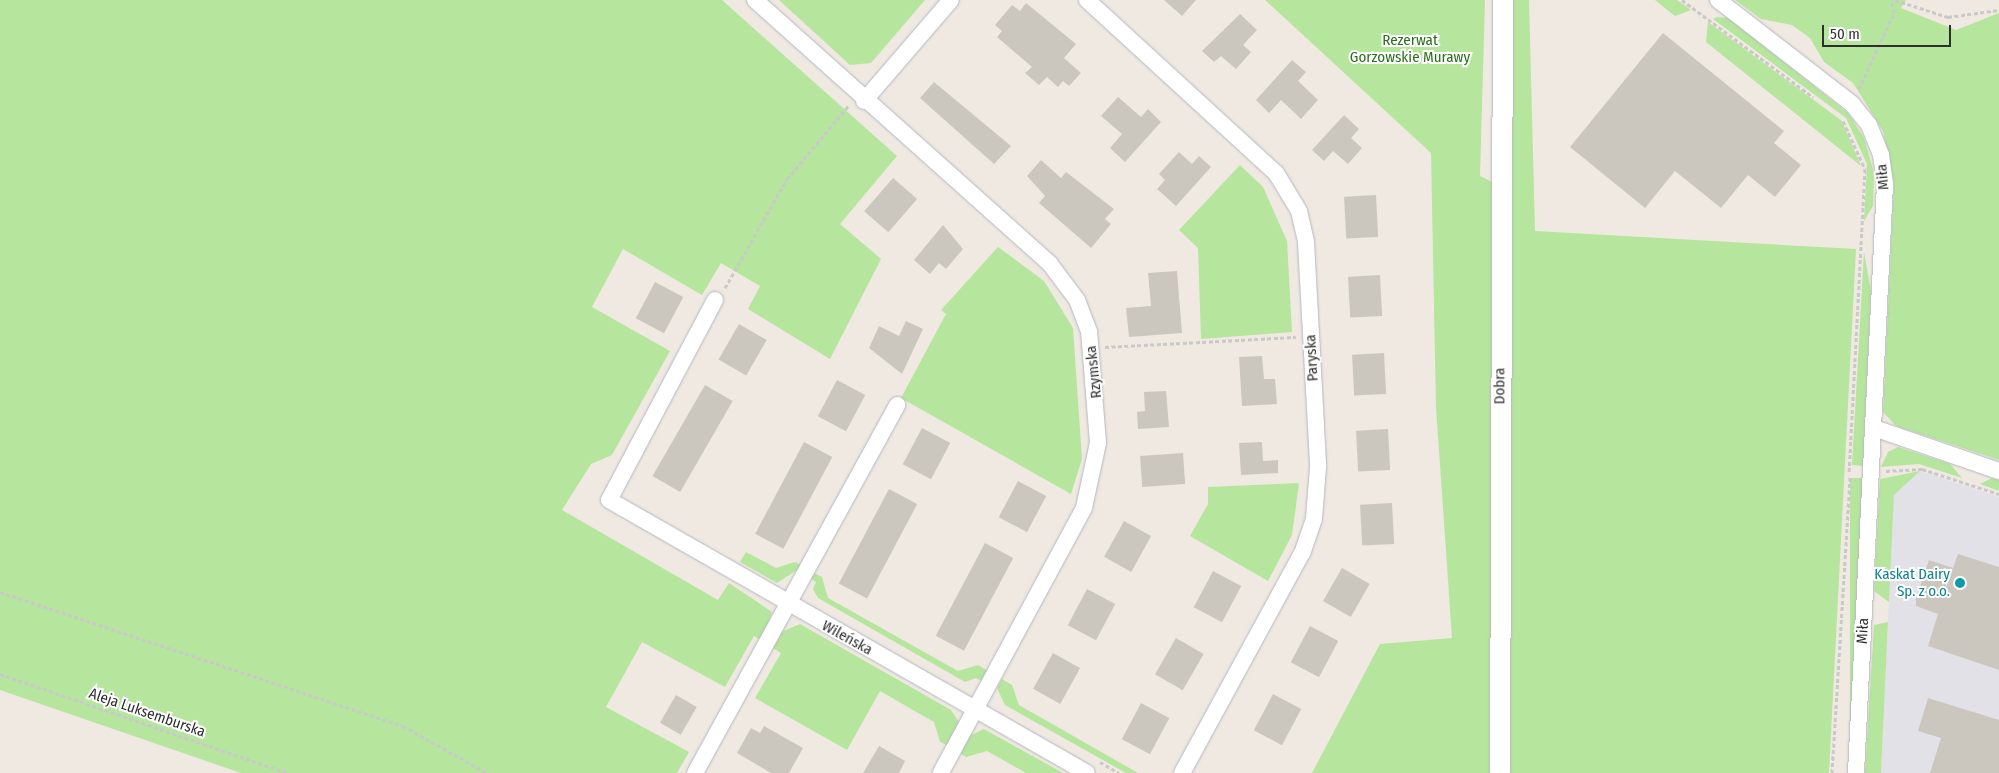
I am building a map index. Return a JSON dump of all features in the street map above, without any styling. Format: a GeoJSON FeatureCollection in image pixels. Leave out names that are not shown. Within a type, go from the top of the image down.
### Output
{"type":"FeatureCollection","features":[{"type":"Feature","properties":{"kind":"street","name":"Rzymska"},"geometry":{"type":"LineString","coordinates":[[755,0],[860,98],[1060,275],[1084,315],[1092,348],[1098,443],[1086,500],[976,711],[941,773]]}},
{"type":"Feature","properties":{"kind":"street"},"geometry":{"type":"LineString","coordinates":[[860,98],[951,0]]}},
{"type":"Feature","properties":{"kind":"street","name":"Paryska"},"geometry":{"type":"LineString","coordinates":[[1086,0],[1266,162],[1285,185],[1306,242],[1318,484],[1309,536],[1182,773]]}},
{"type":"Feature","properties":{"kind":"street","name":"Dobra"},"geometry":{"type":"LineString","coordinates":[[1500,773],[1503,0]]}},
{"type":"Feature","properties":{"kind":"street","name":"Miła"},"geometry":{"type":"LineString","coordinates":[[1718,0],[1852,104],[1869,125],[1886,184],[1856,773]]}},
{"type":"Feature","properties":{"kind":"street","name":"Wileńska"},"geometry":{"type":"LineString","coordinates":[[715,300],[609,500],[789,605],[1087,773]]}},
{"type":"Feature","properties":{"kind":"street"},"geometry":{"type":"LineString","coordinates":[[695,773],[789,605],[897,405]]}},
{"type":"Feature","properties":{"kind":"street"},"geometry":{"type":"LineString","coordinates":[[1874,428],[1999,471]]}},
{"type":"Feature","properties":{"kind":"path"},"geometry":{"type":"LineString","coordinates":[[1682,0],[1818,100]]}},
{"type":"Feature","properties":{"kind":"path"},"geometry":{"type":"LineString","coordinates":[[1849,475],[1865,169],[1842,118],[1852,104],[1894,13],[1891,0]]}},
{"type":"Feature","properties":{"kind":"path"},"geometry":{"type":"LineString","coordinates":[[1895,0],[1948,17],[1999,10]]}},
{"type":"Feature","properties":{"kind":"path"},"geometry":{"type":"LineString","coordinates":[[715,300],[733,279],[787,179],[860,98]]}},
{"type":"Feature","properties":{"kind":"path"},"geometry":{"type":"LineString","coordinates":[[1092,348],[1311,336]]}},
{"type":"Feature","properties":{"kind":"path"},"geometry":{"type":"LineString","coordinates":[[0,592],[403,726],[487,773]]}},
{"type":"Feature","properties":{"kind":"path","name":"Aleja Luksemburska"},"geometry":{"type":"LineString","coordinates":[[0,674],[287,773]]}},
{"type":"Feature","properties":{"kind":"shaded area","name":"Kaskat Dairy Sp. z o.o."},"geometry":{"type":"Polygon","coordinates":[[[1920,471],[1999,497],[1999,773],[1881,773],[1894,495],[1920,471]]]}},
{"type":"Feature","properties":{"kind":"green space"},"geometry":{"type":"Polygon","coordinates":[[[0,0],[722,0],[897,156],[840,224],[881,259],[830,359],[748,309],[760,286],[721,263],[702,295],[623,249],[592,307],[670,351],[612,455],[591,464],[562,510],[718,600],[729,583],[772,612],[762,641],[754,636],[725,687],[642,642],[606,707],[689,752],[677,773],[241,773],[0,690],[0,0]]]}},
{"type":"Feature","properties":{"kind":"green space"},"geometry":{"type":"Polygon","coordinates":[[[779,0],[925,0],[871,63],[850,65],[779,0]]]}},
{"type":"Feature","properties":{"kind":"green space","name":"Rezerwat Gorzowskie Murawy"},"geometry":{"type":"Polygon","coordinates":[[[1265,0],[1485,0],[1480,176],[1507,189],[1513,0],[1529,0],[1535,231],[1856,249],[1829,773],[1312,773],[1380,644],[1452,638],[1436,407],[1431,153],[1265,0]]]}},
{"type":"Feature","properties":{"kind":"green space"},"geometry":{"type":"Polygon","coordinates":[[[1655,0],[1677,0],[1691,10],[1675,16],[1655,0]]]}},
{"type":"Feature","properties":{"kind":"green space"},"geometry":{"type":"Polygon","coordinates":[[[1735,0],[1906,0],[1901,8],[1956,30],[1999,13],[1999,460],[1896,426],[1883,412],[1894,185],[1883,131],[1853,83],[1824,62],[1810,38],[1792,25],[1761,19],[1735,0]]]}},
{"type":"Feature","properties":{"kind":"green space"},"geometry":{"type":"Polygon","coordinates":[[[1717,17],[1729,18],[1849,114],[1864,138],[1874,173],[1873,206],[1864,221],[1867,164],[1846,118],[1713,19],[1717,17]]]}},
{"type":"Feature","properties":{"kind":"green space"},"geometry":{"type":"Polygon","coordinates":[[[1708,22],[1842,121],[1861,166],[1706,42],[1708,22]]]}},
{"type":"Feature","properties":{"kind":"green space"},"geometry":{"type":"Polygon","coordinates":[[[1240,165],[1263,187],[1287,241],[1292,332],[1201,339],[1198,248],[1179,230],[1240,165]]]}},
{"type":"Feature","properties":{"kind":"green space"},"geometry":{"type":"Polygon","coordinates":[[[998,247],[1044,281],[1073,328],[1082,459],[1071,494],[901,398],[946,314],[941,310],[998,247]]]}},
{"type":"Feature","properties":{"kind":"green space"},"geometry":{"type":"Polygon","coordinates":[[[1864,252],[1871,291],[1863,466],[1852,465],[1864,252]]]}},
{"type":"Feature","properties":{"kind":"green space"},"geometry":{"type":"Polygon","coordinates":[[[1898,447],[1950,464],[1962,478],[1919,464],[1881,467],[1888,452],[1898,447]]]}},
{"type":"Feature","properties":{"kind":"green space"},"geometry":{"type":"Polygon","coordinates":[[[1920,471],[1894,495],[1889,602],[1874,591],[1880,479],[1920,471]]]}},
{"type":"Feature","properties":{"kind":"green space"},"geometry":{"type":"Polygon","coordinates":[[[1850,478],[1862,478],[1862,773],[1850,773],[1850,478]]]}},
{"type":"Feature","properties":{"kind":"green space"},"geometry":{"type":"Polygon","coordinates":[[[1992,478],[1999,480],[1999,491],[1980,484],[1992,478]]]}},
{"type":"Feature","properties":{"kind":"green space"},"geometry":{"type":"Polygon","coordinates":[[[1299,483],[1292,535],[1268,581],[1190,536],[1208,504],[1208,487],[1299,483]]]}},
{"type":"Feature","properties":{"kind":"green space"},"geometry":{"type":"Polygon","coordinates":[[[746,552],[776,568],[795,562],[803,566],[777,583],[740,562],[746,552]]]}},
{"type":"Feature","properties":{"kind":"green space"},"geometry":{"type":"Polygon","coordinates":[[[814,573],[822,577],[828,598],[958,671],[978,665],[988,671],[982,681],[976,678],[965,682],[818,598],[813,589],[816,582],[811,579],[814,573]]]}},
{"type":"Feature","properties":{"kind":"green space"},"geometry":{"type":"Polygon","coordinates":[[[1888,622],[1881,773],[1865,773],[1874,625],[1888,622]]]}},
{"type":"Feature","properties":{"kind":"green space"},"geometry":{"type":"Polygon","coordinates":[[[800,624],[951,710],[959,722],[948,746],[940,742],[934,722],[880,691],[847,750],[755,698],[781,653],[773,648],[781,632],[800,624]]]}},
{"type":"Feature","properties":{"kind":"green space"},"geometry":{"type":"Polygon","coordinates":[[[1002,679],[1012,685],[1019,705],[1138,773],[1126,773],[1005,705],[997,688],[1002,679]]]}},
{"type":"Feature","properties":{"kind":"green space"},"geometry":{"type":"Polygon","coordinates":[[[984,729],[1063,773],[1026,773],[987,751],[966,757],[959,753],[969,736],[984,729]]]}},
{"type":"Feature","properties":{"kind":"building"},"geometry":{"type":"Polygon","coordinates":[[[1164,0],[1196,0],[1182,16],[1164,0]]]}},
{"type":"Feature","properties":{"kind":"building"},"geometry":{"type":"Polygon","coordinates":[[[1026,3],[1076,44],[1064,58],[1081,73],[1069,86],[1063,81],[1058,87],[1047,77],[1039,85],[1025,73],[1032,67],[997,37],[1002,31],[995,25],[1012,5],[1020,11],[1026,3]]]}},
{"type":"Feature","properties":{"kind":"building"},"geometry":{"type":"Polygon","coordinates":[[[1240,14],[1257,30],[1243,45],[1251,52],[1236,69],[1221,56],[1214,62],[1202,51],[1240,14]]]}},
{"type":"Feature","properties":{"kind":"building"},"geometry":{"type":"Polygon","coordinates":[[[1663,33],[1784,131],[1774,143],[1801,165],[1775,197],[1748,175],[1721,208],[1675,171],[1645,208],[1570,147],[1663,33]]]}},
{"type":"Feature","properties":{"kind":"building"},"geometry":{"type":"Polygon","coordinates":[[[1292,60],[1306,72],[1298,81],[1318,100],[1301,119],[1281,100],[1269,113],[1256,100],[1292,60]]]}},
{"type":"Feature","properties":{"kind":"building"},"geometry":{"type":"Polygon","coordinates":[[[934,82],[1011,146],[994,164],[920,98],[934,82]]]}},
{"type":"Feature","properties":{"kind":"building"},"geometry":{"type":"Polygon","coordinates":[[[1118,97],[1141,117],[1148,109],[1161,122],[1125,162],[1110,148],[1122,134],[1101,116],[1118,97]]]}},
{"type":"Feature","properties":{"kind":"building"},"geometry":{"type":"Polygon","coordinates":[[[1344,115],[1359,129],[1351,138],[1362,148],[1348,164],[1333,151],[1324,161],[1312,150],[1344,115]]]}},
{"type":"Feature","properties":{"kind":"building"},"geometry":{"type":"Polygon","coordinates":[[[1179,152],[1192,164],[1199,156],[1211,167],[1176,206],[1157,189],[1165,180],[1159,174],[1179,152]]]}},
{"type":"Feature","properties":{"kind":"building"},"geometry":{"type":"Polygon","coordinates":[[[1041,160],[1061,178],[1066,172],[1114,209],[1105,219],[1111,224],[1091,248],[1039,203],[1045,196],[1027,176],[1041,160]]]}},
{"type":"Feature","properties":{"kind":"building"},"geometry":{"type":"Polygon","coordinates":[[[893,178],[917,199],[888,232],[864,211],[893,178]]]}},
{"type":"Feature","properties":{"kind":"building"},"geometry":{"type":"Polygon","coordinates":[[[1376,195],[1378,237],[1346,239],[1344,197],[1376,195]]]}},
{"type":"Feature","properties":{"kind":"building"},"geometry":{"type":"Polygon","coordinates":[[[943,225],[963,249],[946,269],[939,263],[930,274],[914,260],[943,225]]]}},
{"type":"Feature","properties":{"kind":"building"},"geometry":{"type":"Polygon","coordinates":[[[1177,271],[1182,333],[1129,337],[1126,308],[1151,306],[1148,273],[1177,271]]]}},
{"type":"Feature","properties":{"kind":"building"},"geometry":{"type":"Polygon","coordinates":[[[1380,275],[1382,316],[1350,318],[1348,277],[1380,275]]]}},
{"type":"Feature","properties":{"kind":"building"},"geometry":{"type":"Polygon","coordinates":[[[655,282],[683,297],[664,333],[636,318],[655,282]]]}},
{"type":"Feature","properties":{"kind":"building"},"geometry":{"type":"Polygon","coordinates":[[[906,321],[923,329],[902,374],[869,348],[879,326],[899,336],[906,321]]]}},
{"type":"Feature","properties":{"kind":"building"},"geometry":{"type":"Polygon","coordinates":[[[739,324],[767,340],[746,376],[718,360],[739,324]]]}},
{"type":"Feature","properties":{"kind":"building"},"geometry":{"type":"Polygon","coordinates":[[[1384,353],[1386,394],[1354,396],[1352,355],[1384,353]]]}},
{"type":"Feature","properties":{"kind":"building"},"geometry":{"type":"Polygon","coordinates":[[[1262,356],[1264,379],[1275,379],[1277,404],[1242,406],[1239,357],[1262,356]]]}},
{"type":"Feature","properties":{"kind":"building"},"geometry":{"type":"Polygon","coordinates":[[[837,380],[865,395],[846,431],[818,416],[837,380]]]}},
{"type":"Feature","properties":{"kind":"building"},"geometry":{"type":"Polygon","coordinates":[[[705,385],[733,401],[680,492],[652,476],[705,385]]]}},
{"type":"Feature","properties":{"kind":"building"},"geometry":{"type":"Polygon","coordinates":[[[1166,391],[1169,427],[1138,429],[1137,412],[1145,411],[1144,392],[1166,391]]]}},
{"type":"Feature","properties":{"kind":"building"},"geometry":{"type":"Polygon","coordinates":[[[922,428],[950,443],[931,479],[903,464],[922,428]]]}},
{"type":"Feature","properties":{"kind":"building"},"geometry":{"type":"Polygon","coordinates":[[[1388,429],[1390,470],[1358,472],[1356,431],[1388,429]]]}},
{"type":"Feature","properties":{"kind":"building"},"geometry":{"type":"Polygon","coordinates":[[[804,442],[832,457],[783,549],[755,534],[804,442]]]}},
{"type":"Feature","properties":{"kind":"building"},"geometry":{"type":"Polygon","coordinates":[[[1262,442],[1263,461],[1278,460],[1278,473],[1241,475],[1239,443],[1262,442]]]}},
{"type":"Feature","properties":{"kind":"building"},"geometry":{"type":"Polygon","coordinates":[[[1183,453],[1185,484],[1142,487],[1140,456],[1183,453]]]}},
{"type":"Feature","properties":{"kind":"building"},"geometry":{"type":"Polygon","coordinates":[[[1018,481],[1046,496],[1027,532],[999,517],[1018,481]]]}},
{"type":"Feature","properties":{"kind":"building"},"geometry":{"type":"Polygon","coordinates":[[[889,489],[917,504],[867,598],[839,583],[889,489]]]}},
{"type":"Feature","properties":{"kind":"building"},"geometry":{"type":"Polygon","coordinates":[[[1392,503],[1394,544],[1362,546],[1360,505],[1392,503]]]}},
{"type":"Feature","properties":{"kind":"building"},"geometry":{"type":"Polygon","coordinates":[[[1124,521],[1151,536],[1131,572],[1104,557],[1124,521]]]}},
{"type":"Feature","properties":{"kind":"building"},"geometry":{"type":"Polygon","coordinates":[[[985,543],[1013,558],[964,651],[936,636],[985,543]]]}},
{"type":"Feature","properties":{"kind":"building","name":"Kaskat Dairy Sp. z o.o."},"geometry":{"type":"Polygon","coordinates":[[[1958,554],[1999,567],[1999,670],[1928,646],[1938,614],[1916,606],[1916,598],[1929,560],[1953,568],[1958,554]]]}},
{"type":"Feature","properties":{"kind":"building"},"geometry":{"type":"Polygon","coordinates":[[[1342,568],[1370,584],[1351,617],[1323,601],[1342,568]]]}},
{"type":"Feature","properties":{"kind":"building"},"geometry":{"type":"Polygon","coordinates":[[[1213,571],[1241,586],[1222,622],[1194,607],[1213,571]]]}},
{"type":"Feature","properties":{"kind":"building"},"geometry":{"type":"Polygon","coordinates":[[[1087,589],[1115,604],[1096,640],[1068,625],[1087,589]]]}},
{"type":"Feature","properties":{"kind":"building"},"geometry":{"type":"Polygon","coordinates":[[[1310,626],[1338,641],[1319,677],[1291,662],[1310,626]]]}},
{"type":"Feature","properties":{"kind":"building"},"geometry":{"type":"Polygon","coordinates":[[[1176,638],[1204,654],[1183,690],[1155,674],[1176,638]]]}},
{"type":"Feature","properties":{"kind":"building"},"geometry":{"type":"Polygon","coordinates":[[[1053,653],[1080,668],[1060,704],[1033,689],[1053,653]]]}},
{"type":"Feature","properties":{"kind":"building"},"geometry":{"type":"Polygon","coordinates":[[[1273,694],[1301,709],[1282,745],[1254,730],[1273,694]]]}},
{"type":"Feature","properties":{"kind":"building"},"geometry":{"type":"Polygon","coordinates":[[[676,695],[697,707],[681,735],[660,723],[676,695]]]}},
{"type":"Feature","properties":{"kind":"building"},"geometry":{"type":"Polygon","coordinates":[[[1928,698],[1999,720],[1999,773],[1930,773],[1941,738],[1918,731],[1928,698]]]}},
{"type":"Feature","properties":{"kind":"building"},"geometry":{"type":"Polygon","coordinates":[[[1141,703],[1169,718],[1150,754],[1122,739],[1141,703]]]}},
{"type":"Feature","properties":{"kind":"building"},"geometry":{"type":"Polygon","coordinates":[[[764,726],[803,748],[789,773],[771,773],[737,753],[751,728],[760,733],[764,726]]]}},
{"type":"Feature","properties":{"kind":"building"},"geometry":{"type":"Polygon","coordinates":[[[879,746],[905,761],[899,773],[863,773],[879,746]]]}},
{"type":"Feature","properties":{"kind":"place","name":"Kaskat Dairy Sp. z o.o."},"geometry":{"type":"Point","coordinates":[1960,583]}}]}
